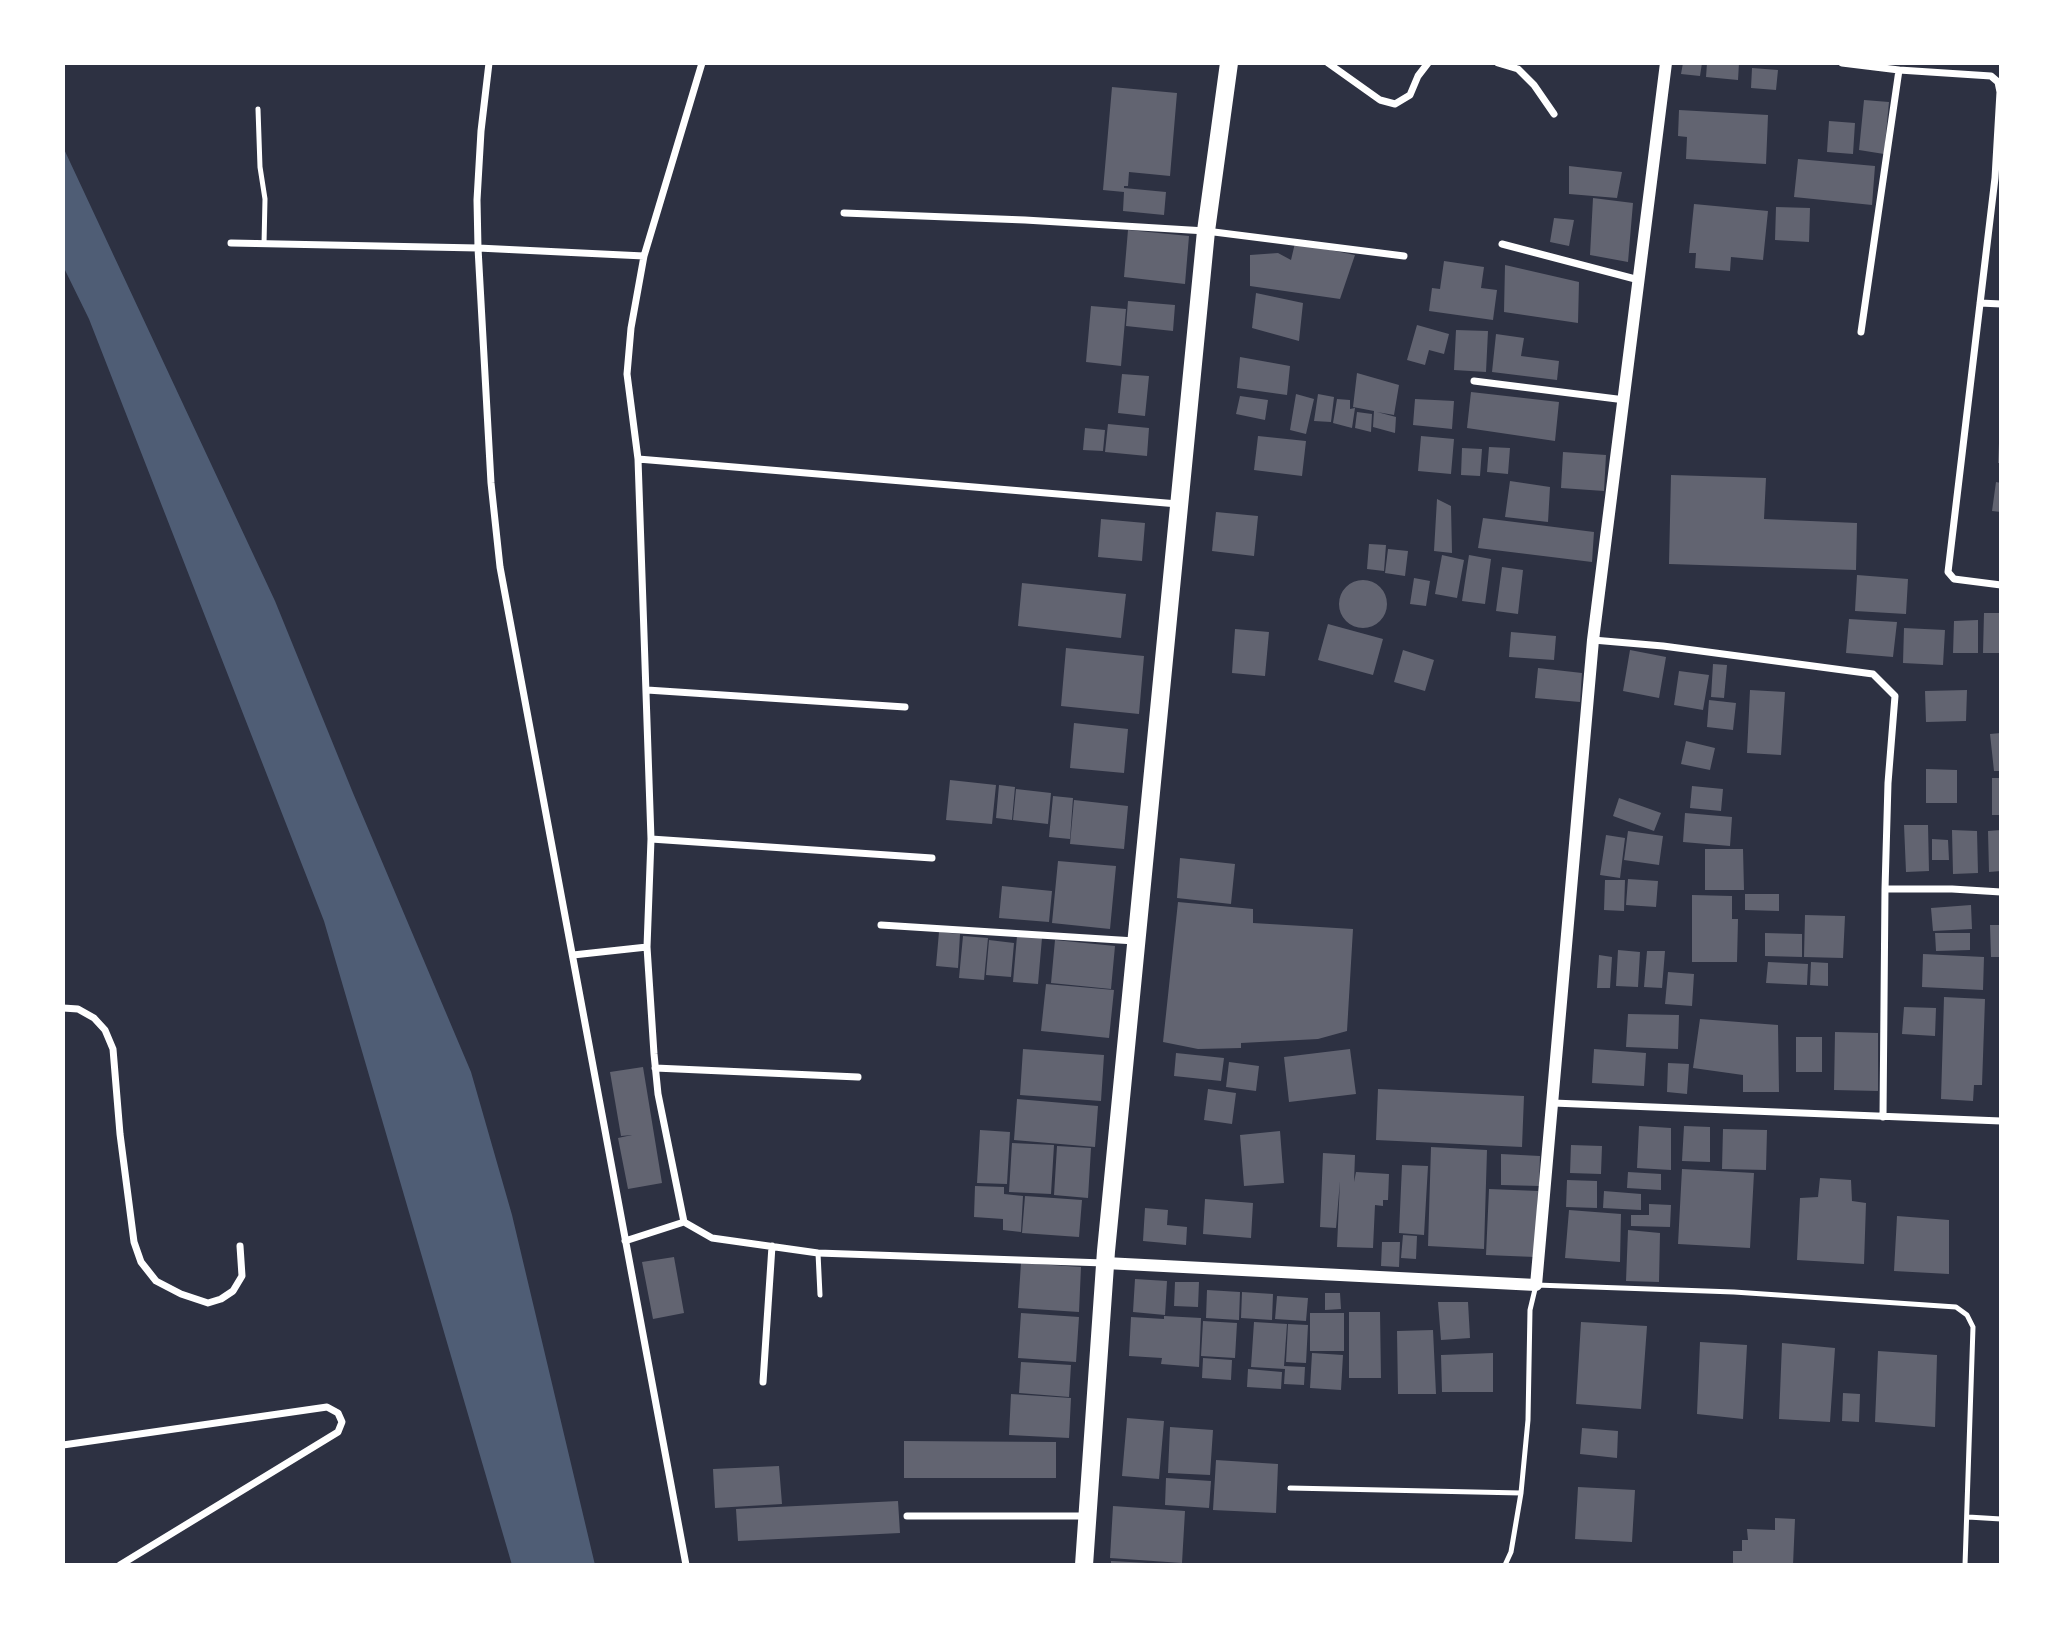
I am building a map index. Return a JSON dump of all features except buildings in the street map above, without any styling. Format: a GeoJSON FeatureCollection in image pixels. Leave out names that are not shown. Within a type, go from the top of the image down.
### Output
{"type":"FeatureCollection","features":[{"type":"Feature","properties":{"kind":"main road"},"geometry":{"type":"LineString","coordinates":[[1084,1565],[1105,1263],[1178,504],[1206,231],[1228,63]]}},
{"type":"Feature","properties":{"kind":"street"},"geometry":{"type":"LineString","coordinates":[[489,63],[481,131],[477,200],[478,248],[491,483],[500,567],[685,1565]]}},
{"type":"Feature","properties":{"kind":"street"},"geometry":{"type":"LineString","coordinates":[[684,1222],[655,1068],[648,947],[651,839],[638,459],[627,374],[631,328],[644,256],[702,63]]}},
{"type":"Feature","properties":{"kind":"street"},"geometry":{"type":"LineString","coordinates":[[1328,63],[1380,100],[1395,104],[1410,95],[1418,76],[1428,63]]}},
{"type":"Feature","properties":{"kind":"street"},"geometry":{"type":"LineString","coordinates":[[1498,63],[1518,69],[1534,85],[1554,114]]}},
{"type":"Feature","properties":{"kind":"street"},"geometry":{"type":"LineString","coordinates":[[625,1241],[684,1222],[712,1238],[818,1253],[1105,1263],[1536,1285],[1593,640],[1666,63]]}},
{"type":"Feature","properties":{"kind":"street"},"geometry":{"type":"LineString","coordinates":[[1842,63],[1991,76],[1998,82],[2000,92],[1994,178],[1948,572],[1954,579],[2001,584]]}},
{"type":"Feature","properties":{"kind":"street"},"geometry":{"type":"LineString","coordinates":[[1861,332],[1899,70]]}},
{"type":"Feature","properties":{"kind":"street"},"geometry":{"type":"LineString","coordinates":[[844,213],[1206,231],[1404,256]]}},
{"type":"Feature","properties":{"kind":"street"},"geometry":{"type":"LineString","coordinates":[[231,243],[478,248],[644,256]]}},
{"type":"Feature","properties":{"kind":"street"},"geometry":{"type":"LineString","coordinates":[[1502,244],[1639,280]]}},
{"type":"Feature","properties":{"kind":"street"},"geometry":{"type":"LineString","coordinates":[[1980,303],[2001,304]]}},
{"type":"Feature","properties":{"kind":"street"},"geometry":{"type":"LineString","coordinates":[[1474,380],[1625,400]]}},
{"type":"Feature","properties":{"kind":"street"},"geometry":{"type":"LineString","coordinates":[[638,459],[1178,504]]}},
{"type":"Feature","properties":{"kind":"street"},"geometry":{"type":"LineString","coordinates":[[1593,640],[1663,646],[1873,674],[1895,696],[1888,782],[1883,1117]]}},
{"type":"Feature","properties":{"kind":"street"},"geometry":{"type":"LineString","coordinates":[[647,690],[905,707]]}},
{"type":"Feature","properties":{"kind":"street"},"geometry":{"type":"LineString","coordinates":[[651,839],[932,858]]}},
{"type":"Feature","properties":{"kind":"street"},"geometry":{"type":"LineString","coordinates":[[1885,889],[2001,892]]}},
{"type":"Feature","properties":{"kind":"street"},"geometry":{"type":"LineString","coordinates":[[881,925],[1137,941]]}},
{"type":"Feature","properties":{"kind":"street"},"geometry":{"type":"LineString","coordinates":[[573,955],[648,947]]}},
{"type":"Feature","properties":{"kind":"street"},"geometry":{"type":"LineString","coordinates":[[63,1008],[78,1009],[94,1017],[105,1030],[113,1049],[120,1134],[134,1242],[141,1262],[156,1282],[208,1303],[233,1291],[242,1276],[240,1246]]}},
{"type":"Feature","properties":{"kind":"street"},"geometry":{"type":"LineString","coordinates":[[655,1068],[858,1077]]}},
{"type":"Feature","properties":{"kind":"street"},"geometry":{"type":"LineString","coordinates":[[1553,1103],[2001,1121]]}},
{"type":"Feature","properties":{"kind":"street"},"geometry":{"type":"LineString","coordinates":[[763,1382],[772,1246]]}},
{"type":"Feature","properties":{"kind":"street"},"geometry":{"type":"LineString","coordinates":[[63,1445],[327,1407],[338,1413],[342,1422],[338,1432],[120,1565]]}},
{"type":"Feature","properties":{"kind":"street"},"geometry":{"type":"LineString","coordinates":[[907,1516],[1088,1516]]}},
{"type":"Feature","properties":{"kind":"lane"},"geometry":{"type":"LineString","coordinates":[[258,109],[260,167],[265,199],[264,244]]}},
{"type":"Feature","properties":{"kind":"lane"},"geometry":{"type":"LineString","coordinates":[[818,1253],[820,1295]]}},
{"type":"Feature","properties":{"kind":"lane"},"geometry":{"type":"LineString","coordinates":[[1505,1565],[1511,1552],[1521,1493],[1528,1420],[1530,1310],[1536,1285],[1725,1292],[1956,1307],[1967,1315],[1973,1327],[1965,1565]]}},
{"type":"Feature","properties":{"kind":"lane"},"geometry":{"type":"LineString","coordinates":[[1290,1488],[1521,1493]]}},
{"type":"Feature","properties":{"kind":"lane"},"geometry":{"type":"LineString","coordinates":[[1968,1517],[2001,1519]]}},
{"type":"Feature","properties":{"kind":"water"},"geometry":{"type":"Polygon","coordinates":[[[63,147],[275,601],[471,1072],[512,1215],[595,1565],[512,1565],[324,921],[89,319],[63,266],[63,147]]]}}]}
